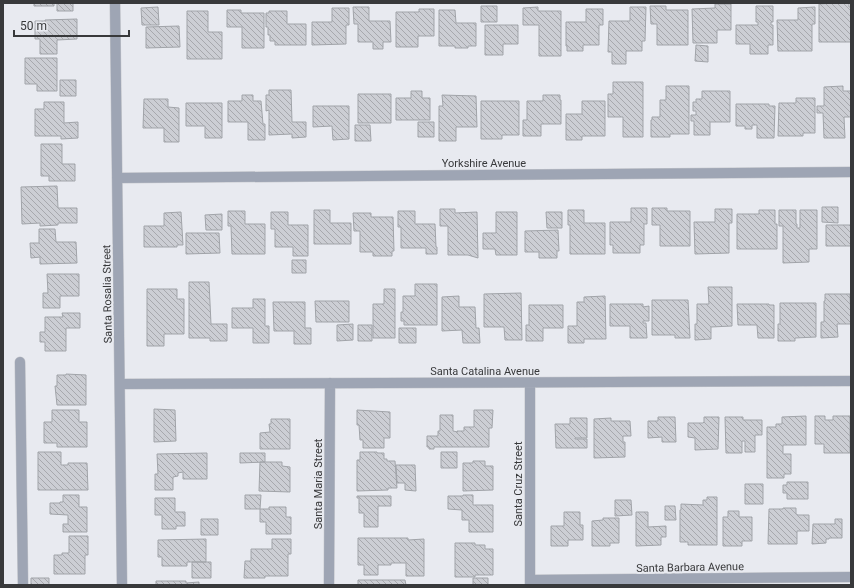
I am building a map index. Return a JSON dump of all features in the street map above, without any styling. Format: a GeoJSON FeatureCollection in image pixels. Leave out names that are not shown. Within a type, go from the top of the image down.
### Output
{"type":"FeatureCollection","features":[{"type":"Feature","properties":{"kind":"street","name":"Santa Rosalia Street"},"geometry":{"type":"LineString","coordinates":[[115,3],[122,585]]}},
{"type":"Feature","properties":{"kind":"street","name":"Yorkshire Avenue"},"geometry":{"type":"LineString","coordinates":[[117,178],[851,172]]}},
{"type":"Feature","properties":{"kind":"street"},"geometry":{"type":"LineString","coordinates":[[20,362],[23,585]]}},
{"type":"Feature","properties":{"kind":"street","name":"Santa Catalina Avenue"},"geometry":{"type":"LineString","coordinates":[[120,384],[851,381]]}},
{"type":"Feature","properties":{"kind":"street","name":"Santa Maria Street"},"geometry":{"type":"LineString","coordinates":[[330,383],[330,585]]}},
{"type":"Feature","properties":{"kind":"street","name":"Santa Cruz Street"},"geometry":{"type":"LineString","coordinates":[[530,383],[530,583]]}},
{"type":"Feature","properties":{"kind":"street","name":"Santa Barbara Avenue"},"geometry":{"type":"LineString","coordinates":[[530,583],[851,578]]}},
{"type":"Feature","properties":{"kind":"building"},"geometry":{"type":"Polygon","coordinates":[[[34,3],[54,3],[54,6],[34,6],[34,3]]]}},
{"type":"Feature","properties":{"kind":"building"},"geometry":{"type":"Polygon","coordinates":[[[57,3],[73,3],[73,11],[57,11],[57,3]]]}},
{"type":"Feature","properties":{"kind":"building"},"geometry":{"type":"Polygon","coordinates":[[[849,3],[849,7],[851,7],[851,42],[819,42],[819,4],[849,3]]]}},
{"type":"Feature","properties":{"kind":"building"},"geometry":{"type":"Polygon","coordinates":[[[715,4],[731,4],[731,30],[717,30],[717,43],[693,43],[692,9],[715,8],[715,4]]]}},
{"type":"Feature","properties":{"kind":"building"},"geometry":{"type":"Polygon","coordinates":[[[481,6],[497,6],[497,22],[481,22],[481,6]]]}},
{"type":"Feature","properties":{"kind":"building"},"geometry":{"type":"Polygon","coordinates":[[[650,6],[666,6],[666,10],[688,10],[688,45],[657,45],[657,24],[651,24],[650,6]]]}},
{"type":"Feature","properties":{"kind":"building"},"geometry":{"type":"Polygon","coordinates":[[[756,6],[773,6],[773,22],[771,22],[771,25],[773,25],[773,45],[768,45],[768,54],[750,54],[750,44],[736,44],[736,25],[758,25],[758,22],[756,22],[756,6]]]}},
{"type":"Feature","properties":{"kind":"building"},"geometry":{"type":"Polygon","coordinates":[[[158,7],[159,25],[142,25],[141,8],[158,7]]]}},
{"type":"Feature","properties":{"kind":"building"},"geometry":{"type":"Polygon","coordinates":[[[353,7],[369,7],[369,21],[390,21],[391,42],[383,42],[383,49],[373,49],[373,42],[358,42],[358,24],[354,24],[353,7]]]}},
{"type":"Feature","properties":{"kind":"building"},"geometry":{"type":"Polygon","coordinates":[[[538,7],[538,11],[561,11],[561,56],[539,56],[539,25],[523,25],[523,8],[538,7]]]}},
{"type":"Feature","properties":{"kind":"building"},"geometry":{"type":"Polygon","coordinates":[[[630,7],[646,7],[645,41],[642,41],[642,51],[626,51],[626,64],[612,64],[612,52],[608,52],[609,21],[630,21],[630,7]]]}},
{"type":"Feature","properties":{"kind":"building"},"geometry":{"type":"Polygon","coordinates":[[[815,7],[815,24],[812,24],[812,51],[778,51],[777,20],[798,20],[798,8],[815,7]]]}},
{"type":"Feature","properties":{"kind":"building"},"geometry":{"type":"Polygon","coordinates":[[[332,8],[349,8],[349,25],[346,25],[346,44],[312,45],[312,22],[332,22],[332,8]]]}},
{"type":"Feature","properties":{"kind":"building"},"geometry":{"type":"Polygon","coordinates":[[[419,9],[434,9],[434,36],[418,36],[418,47],[396,47],[396,12],[419,12],[419,9]]]}},
{"type":"Feature","properties":{"kind":"building"},"geometry":{"type":"Polygon","coordinates":[[[586,9],[603,9],[603,25],[599,25],[599,45],[583,45],[583,51],[567,51],[566,22],[586,22],[586,9]]]}},
{"type":"Feature","properties":{"kind":"building"},"geometry":{"type":"Polygon","coordinates":[[[227,10],[241,10],[241,13],[264,13],[264,48],[242,48],[242,27],[227,27],[227,10]]]}},
{"type":"Feature","properties":{"kind":"building"},"geometry":{"type":"Polygon","coordinates":[[[439,10],[455,10],[456,23],[476,23],[476,46],[468,46],[468,48],[455,48],[455,46],[439,46],[439,10]]]}},
{"type":"Feature","properties":{"kind":"building"},"geometry":{"type":"Polygon","coordinates":[[[187,11],[208,11],[208,32],[222,32],[222,59],[187,59],[187,11]]]}},
{"type":"Feature","properties":{"kind":"building"},"geometry":{"type":"Polygon","coordinates":[[[269,11],[287,11],[287,24],[306,24],[306,45],[275,45],[275,41],[270,41],[268,27],[266,27],[266,13],[269,13],[269,11]]]}},
{"type":"Feature","properties":{"kind":"building"},"geometry":{"type":"Polygon","coordinates":[[[77,19],[77,39],[57,40],[57,54],[40,54],[40,39],[35,39],[35,21],[77,19]]]}},
{"type":"Feature","properties":{"kind":"building"},"geometry":{"type":"Polygon","coordinates":[[[485,25],[518,25],[518,44],[503,44],[503,55],[485,55],[485,25]]]}},
{"type":"Feature","properties":{"kind":"building"},"geometry":{"type":"Polygon","coordinates":[[[179,26],[180,47],[146,48],[146,27],[179,26]]]}},
{"type":"Feature","properties":{"kind":"building"},"geometry":{"type":"Polygon","coordinates":[[[696,45],[708,46],[708,62],[695,61],[696,45]]]}},
{"type":"Feature","properties":{"kind":"building"},"geometry":{"type":"Polygon","coordinates":[[[25,58],[57,58],[57,91],[37,91],[37,84],[25,84],[25,58]]]}},
{"type":"Feature","properties":{"kind":"building"},"geometry":{"type":"Polygon","coordinates":[[[60,80],[76,80],[76,96],[60,96],[60,80]]]}},
{"type":"Feature","properties":{"kind":"building"},"geometry":{"type":"Polygon","coordinates":[[[613,82],[643,82],[643,137],[623,137],[623,117],[608,117],[608,94],[613,94],[613,82]]]}},
{"type":"Feature","properties":{"kind":"building"},"geometry":{"type":"Polygon","coordinates":[[[666,86],[689,86],[689,134],[670,134],[670,137],[651,137],[651,120],[652,117],[660,117],[660,100],[666,100],[666,86]]]}},
{"type":"Feature","properties":{"kind":"building"},"geometry":{"type":"Polygon","coordinates":[[[843,86],[843,91],[851,91],[851,117],[844,117],[845,138],[824,138],[823,113],[817,113],[817,106],[824,106],[824,87],[843,86]]]}},
{"type":"Feature","properties":{"kind":"building"},"geometry":{"type":"Polygon","coordinates":[[[269,90],[291,90],[292,122],[306,122],[306,137],[292,138],[292,134],[269,135],[269,110],[266,111],[266,95],[269,95],[269,90]]]}},
{"type":"Feature","properties":{"kind":"building"},"geometry":{"type":"Polygon","coordinates":[[[411,91],[422,91],[422,98],[430,98],[430,120],[396,120],[396,98],[411,98],[411,91]]]}},
{"type":"Feature","properties":{"kind":"building"},"geometry":{"type":"Polygon","coordinates":[[[702,91],[730,91],[730,122],[710,122],[710,135],[694,135],[694,121],[691,121],[691,115],[696,115],[696,111],[693,111],[693,102],[696,102],[696,99],[702,99],[702,91]]]}},
{"type":"Feature","properties":{"kind":"building"},"geometry":{"type":"Polygon","coordinates":[[[358,94],[391,94],[391,123],[358,123],[358,94]]]}},
{"type":"Feature","properties":{"kind":"building"},"geometry":{"type":"Polygon","coordinates":[[[242,95],[253,95],[253,101],[261,101],[263,124],[265,124],[265,140],[248,140],[248,122],[228,122],[228,101],[242,101],[242,95]]]}},
{"type":"Feature","properties":{"kind":"building"},"geometry":{"type":"Polygon","coordinates":[[[442,95],[476,96],[477,127],[456,127],[456,141],[439,141],[439,106],[443,106],[442,95]]]}},
{"type":"Feature","properties":{"kind":"building"},"geometry":{"type":"Polygon","coordinates":[[[543,95],[560,95],[561,124],[541,124],[541,136],[523,136],[523,120],[527,120],[527,101],[543,101],[543,95]]]}},
{"type":"Feature","properties":{"kind":"building"},"geometry":{"type":"Polygon","coordinates":[[[796,98],[815,98],[815,133],[803,133],[803,136],[778,136],[779,103],[796,103],[796,98]]]}},
{"type":"Feature","properties":{"kind":"building"},"geometry":{"type":"Polygon","coordinates":[[[144,99],[168,99],[168,107],[179,108],[179,142],[164,142],[164,128],[143,128],[144,99]]]}},
{"type":"Feature","properties":{"kind":"building"},"geometry":{"type":"Polygon","coordinates":[[[481,101],[519,101],[519,135],[502,135],[502,139],[481,139],[481,101]]]}},
{"type":"Feature","properties":{"kind":"building"},"geometry":{"type":"Polygon","coordinates":[[[582,101],[605,101],[605,136],[582,136],[582,140],[566,140],[566,114],[582,114],[582,101]]]}},
{"type":"Feature","properties":{"kind":"building"},"geometry":{"type":"Polygon","coordinates":[[[44,102],[64,102],[64,123],[78,122],[78,138],[61,139],[61,136],[35,136],[35,109],[44,109],[44,102]]]}},
{"type":"Feature","properties":{"kind":"building"},"geometry":{"type":"Polygon","coordinates":[[[186,103],[222,103],[222,138],[205,138],[205,126],[186,126],[186,103]]]}},
{"type":"Feature","properties":{"kind":"building"},"geometry":{"type":"Polygon","coordinates":[[[736,104],[769,104],[769,106],[775,106],[774,138],[757,138],[757,125],[752,125],[752,129],[745,129],[745,126],[736,126],[736,104]]]}},
{"type":"Feature","properties":{"kind":"building"},"geometry":{"type":"Polygon","coordinates":[[[313,106],[349,106],[349,139],[333,140],[332,126],[313,127],[313,106]]]}},
{"type":"Feature","properties":{"kind":"building"},"geometry":{"type":"Polygon","coordinates":[[[418,122],[434,122],[434,137],[418,137],[418,122]]]}},
{"type":"Feature","properties":{"kind":"building"},"geometry":{"type":"Polygon","coordinates":[[[355,125],[370,125],[371,141],[355,141],[355,125]]]}},
{"type":"Feature","properties":{"kind":"building"},"geometry":{"type":"Polygon","coordinates":[[[41,144],[62,144],[62,164],[75,164],[75,181],[49,181],[49,176],[41,176],[41,144]]]}},
{"type":"Feature","properties":{"kind":"building"},"geometry":{"type":"Polygon","coordinates":[[[57,186],[58,208],[77,208],[77,223],[58,223],[58,225],[40,226],[40,223],[22,224],[21,187],[57,186]]]}},
{"type":"Feature","properties":{"kind":"building"},"geometry":{"type":"Polygon","coordinates":[[[822,207],[838,207],[838,223],[822,222],[822,207]]]}},
{"type":"Feature","properties":{"kind":"building"},"geometry":{"type":"Polygon","coordinates":[[[631,208],[647,208],[647,224],[644,224],[644,245],[640,245],[640,253],[613,253],[613,245],[610,245],[610,222],[631,222],[631,208]]]}},
{"type":"Feature","properties":{"kind":"building"},"geometry":{"type":"Polygon","coordinates":[[[652,208],[667,208],[667,211],[690,211],[690,246],[660,246],[660,225],[652,225],[652,208]]]}},
{"type":"Feature","properties":{"kind":"building"},"geometry":{"type":"Polygon","coordinates":[[[440,209],[455,209],[455,213],[477,212],[478,258],[468,255],[448,255],[448,226],[440,226],[440,209]]]}},
{"type":"Feature","properties":{"kind":"building"},"geometry":{"type":"Polygon","coordinates":[[[715,209],[732,209],[732,223],[729,223],[729,253],[695,254],[694,222],[715,222],[715,209]]]}},
{"type":"Feature","properties":{"kind":"building"},"geometry":{"type":"Polygon","coordinates":[[[314,210],[330,210],[330,223],[351,223],[351,244],[314,244],[314,210]]]}},
{"type":"Feature","properties":{"kind":"building"},"geometry":{"type":"Polygon","coordinates":[[[568,210],[584,210],[584,223],[605,223],[605,254],[570,254],[570,225],[568,225],[568,210]]]}},
{"type":"Feature","properties":{"kind":"building"},"geometry":{"type":"Polygon","coordinates":[[[759,210],[775,210],[775,224],[777,224],[777,249],[737,249],[737,214],[759,214],[759,210]]]}},
{"type":"Feature","properties":{"kind":"building"},"geometry":{"type":"Polygon","coordinates":[[[779,210],[796,210],[796,224],[797,228],[800,228],[800,210],[817,210],[817,249],[809,249],[809,262],[783,263],[783,226],[779,226],[779,210]]]}},
{"type":"Feature","properties":{"kind":"building"},"geometry":{"type":"Polygon","coordinates":[[[228,211],[245,211],[245,224],[265,224],[265,254],[232,254],[231,226],[228,226],[228,211]]]}},
{"type":"Feature","properties":{"kind":"building"},"geometry":{"type":"Polygon","coordinates":[[[398,211],[415,211],[415,224],[435,224],[437,254],[426,254],[426,248],[401,248],[401,227],[398,227],[398,211]]]}},
{"type":"Feature","properties":{"kind":"building"},"geometry":{"type":"Polygon","coordinates":[[[181,212],[183,245],[177,245],[177,247],[144,247],[144,226],[164,226],[164,213],[181,212]]]}},
{"type":"Feature","properties":{"kind":"building"},"geometry":{"type":"Polygon","coordinates":[[[271,212],[288,212],[288,225],[308,225],[308,256],[293,256],[293,247],[275,247],[275,229],[271,229],[271,212]]]}},
{"type":"Feature","properties":{"kind":"building"},"geometry":{"type":"Polygon","coordinates":[[[496,212],[517,212],[517,255],[496,255],[495,249],[483,249],[483,233],[496,233],[496,212]]]}},
{"type":"Feature","properties":{"kind":"building"},"geometry":{"type":"Polygon","coordinates":[[[546,212],[562,212],[562,228],[547,228],[546,212]]]}},
{"type":"Feature","properties":{"kind":"building"},"geometry":{"type":"Polygon","coordinates":[[[353,213],[371,213],[371,217],[393,217],[394,251],[392,251],[392,256],[373,256],[373,252],[360,252],[360,231],[354,231],[353,213]]]}},
{"type":"Feature","properties":{"kind":"building"},"geometry":{"type":"Polygon","coordinates":[[[222,214],[222,230],[206,230],[205,215],[222,214]]]}},
{"type":"Feature","properties":{"kind":"building"},"geometry":{"type":"Polygon","coordinates":[[[826,225],[851,225],[851,246],[826,246],[826,225]]]}},
{"type":"Feature","properties":{"kind":"building"},"geometry":{"type":"Polygon","coordinates":[[[39,229],[55,229],[56,242],[76,242],[77,263],[40,264],[40,257],[31,258],[30,243],[39,243],[39,229]]]}},
{"type":"Feature","properties":{"kind":"building"},"geometry":{"type":"Polygon","coordinates":[[[558,230],[559,251],[557,251],[557,258],[539,258],[539,252],[525,252],[525,231],[558,230]]]}},
{"type":"Feature","properties":{"kind":"building"},"geometry":{"type":"Polygon","coordinates":[[[186,233],[219,233],[220,253],[186,254],[186,233]]]}},
{"type":"Feature","properties":{"kind":"building"},"geometry":{"type":"Polygon","coordinates":[[[292,260],[306,260],[306,273],[292,273],[292,260]]]}},
{"type":"Feature","properties":{"kind":"building"},"geometry":{"type":"Polygon","coordinates":[[[47,274],[79,274],[79,296],[60,296],[60,308],[43,308],[43,293],[48,293],[47,274]]]}},
{"type":"Feature","properties":{"kind":"building"},"geometry":{"type":"Polygon","coordinates":[[[189,282],[209,282],[211,324],[227,324],[227,341],[210,341],[210,338],[189,338],[189,282]]]}},
{"type":"Feature","properties":{"kind":"building"},"geometry":{"type":"Polygon","coordinates":[[[415,284],[437,284],[437,325],[404,325],[404,321],[401,321],[401,312],[403,312],[403,296],[415,296],[415,284]]]}},
{"type":"Feature","properties":{"kind":"building"},"geometry":{"type":"Polygon","coordinates":[[[708,287],[732,287],[732,326],[711,327],[711,339],[695,340],[697,304],[709,304],[708,287]]]}},
{"type":"Feature","properties":{"kind":"building"},"geometry":{"type":"Polygon","coordinates":[[[147,289],[177,289],[177,299],[184,299],[184,334],[164,334],[164,346],[147,346],[147,289]]]}},
{"type":"Feature","properties":{"kind":"building"},"geometry":{"type":"Polygon","coordinates":[[[384,289],[395,289],[395,338],[373,338],[373,304],[384,304],[384,289]]]}},
{"type":"Feature","properties":{"kind":"building"},"geometry":{"type":"Polygon","coordinates":[[[521,293],[522,340],[505,340],[504,327],[484,327],[484,294],[521,293]]]}},
{"type":"Feature","properties":{"kind":"building"},"geometry":{"type":"Polygon","coordinates":[[[825,294],[850,294],[851,324],[837,324],[838,337],[821,338],[821,322],[824,322],[825,294]]]}},
{"type":"Feature","properties":{"kind":"building"},"geometry":{"type":"Polygon","coordinates":[[[459,296],[459,307],[475,307],[476,328],[479,328],[480,343],[463,343],[462,330],[442,331],[442,297],[459,296]]]}},
{"type":"Feature","properties":{"kind":"building"},"geometry":{"type":"Polygon","coordinates":[[[605,296],[606,339],[584,339],[584,343],[568,343],[568,326],[577,326],[577,302],[584,302],[584,297],[605,296]]]}},
{"type":"Feature","properties":{"kind":"building"},"geometry":{"type":"Polygon","coordinates":[[[253,299],[265,299],[265,326],[269,326],[269,343],[253,343],[253,328],[232,328],[232,308],[253,308],[253,299]]]}},
{"type":"Feature","properties":{"kind":"building"},"geometry":{"type":"Polygon","coordinates":[[[652,300],[688,300],[690,338],[675,338],[675,335],[652,335],[652,300]]]}},
{"type":"Feature","properties":{"kind":"building"},"geometry":{"type":"Polygon","coordinates":[[[315,301],[349,301],[349,322],[316,322],[315,301]]]}},
{"type":"Feature","properties":{"kind":"building"},"geometry":{"type":"Polygon","coordinates":[[[273,302],[305,302],[305,328],[311,328],[311,344],[294,344],[294,331],[274,331],[273,302]]]}},
{"type":"Feature","properties":{"kind":"building"},"geometry":{"type":"Polygon","coordinates":[[[780,303],[816,303],[816,337],[795,338],[795,341],[778,341],[780,303]]]}},
{"type":"Feature","properties":{"kind":"building"},"geometry":{"type":"Polygon","coordinates":[[[610,304],[643,304],[643,307],[649,306],[649,321],[643,321],[643,323],[646,323],[647,338],[630,338],[630,326],[610,326],[610,304]]]}},
{"type":"Feature","properties":{"kind":"building"},"geometry":{"type":"Polygon","coordinates":[[[737,304],[774,305],[774,338],[758,338],[757,325],[738,325],[737,304]]]}},
{"type":"Feature","properties":{"kind":"building"},"geometry":{"type":"Polygon","coordinates":[[[529,305],[563,305],[563,328],[543,328],[543,341],[526,341],[526,325],[529,325],[529,305]]]}},
{"type":"Feature","properties":{"kind":"building"},"geometry":{"type":"Polygon","coordinates":[[[62,313],[80,313],[80,328],[66,328],[66,351],[45,351],[45,342],[40,342],[40,332],[45,332],[45,317],[63,317],[62,313]]]}},
{"type":"Feature","properties":{"kind":"building"},"geometry":{"type":"Polygon","coordinates":[[[353,324],[353,340],[337,341],[337,325],[353,324]]]}},
{"type":"Feature","properties":{"kind":"building"},"geometry":{"type":"Polygon","coordinates":[[[358,325],[372,325],[372,341],[358,341],[358,325]]]}},
{"type":"Feature","properties":{"kind":"building"},"geometry":{"type":"Polygon","coordinates":[[[399,328],[416,328],[416,343],[399,343],[399,328]]]}},
{"type":"Feature","properties":{"kind":"building"},"geometry":{"type":"Polygon","coordinates":[[[57,375],[86,375],[86,405],[57,405],[55,386],[57,386],[57,375]]]}},
{"type":"Feature","properties":{"kind":"building"},"geometry":{"type":"Polygon","coordinates":[[[154,409],[175,410],[176,441],[154,442],[154,409]]]}},
{"type":"Feature","properties":{"kind":"building"},"geometry":{"type":"Polygon","coordinates":[[[52,410],[79,410],[79,422],[87,422],[87,447],[57,447],[57,443],[44,443],[44,422],[52,422],[52,410]]]}},
{"type":"Feature","properties":{"kind":"building"},"geometry":{"type":"Polygon","coordinates":[[[357,410],[390,412],[390,438],[384,438],[384,448],[363,448],[363,440],[360,440],[359,425],[357,425],[357,410]]]}},
{"type":"Feature","properties":{"kind":"building"},"geometry":{"type":"Polygon","coordinates":[[[474,410],[493,410],[492,428],[489,428],[489,447],[434,447],[434,449],[429,449],[429,447],[427,447],[427,436],[438,436],[438,431],[440,431],[440,415],[453,415],[453,431],[458,432],[457,431],[464,431],[464,427],[474,427],[474,410]]]}},
{"type":"Feature","properties":{"kind":"building"},"geometry":{"type":"Polygon","coordinates":[[[806,416],[806,445],[783,445],[783,454],[791,454],[791,474],[784,474],[784,478],[767,478],[767,427],[776,427],[776,424],[782,424],[782,417],[806,416]]]}},
{"type":"Feature","properties":{"kind":"building"},"geometry":{"type":"Polygon","coordinates":[[[815,416],[825,416],[825,420],[833,420],[833,416],[850,416],[850,453],[824,453],[824,444],[815,444],[815,416]]]}},
{"type":"Feature","properties":{"kind":"building"},"geometry":{"type":"Polygon","coordinates":[[[658,417],[675,417],[676,442],[662,442],[662,437],[648,438],[648,421],[658,421],[658,417]]]}},
{"type":"Feature","properties":{"kind":"building"},"geometry":{"type":"Polygon","coordinates":[[[704,417],[719,417],[718,449],[695,450],[695,438],[688,437],[688,423],[703,423],[704,417]]]}},
{"type":"Feature","properties":{"kind":"building"},"geometry":{"type":"Polygon","coordinates":[[[725,417],[743,417],[743,420],[762,420],[762,435],[755,435],[755,452],[745,452],[745,441],[742,441],[742,453],[726,453],[725,417]]]}},
{"type":"Feature","properties":{"kind":"building"},"geometry":{"type":"Polygon","coordinates":[[[570,418],[587,418],[587,438],[575,439],[587,439],[587,448],[556,448],[555,424],[570,424],[570,418]]]}},
{"type":"Feature","properties":{"kind":"building"},"geometry":{"type":"Polygon","coordinates":[[[611,418],[611,421],[630,421],[631,436],[623,436],[623,442],[625,442],[625,457],[594,458],[594,419],[611,418]]]}},
{"type":"Feature","properties":{"kind":"building"},"geometry":{"type":"Polygon","coordinates":[[[271,419],[290,419],[290,449],[260,449],[260,433],[270,432],[269,424],[271,424],[271,419]]]}},
{"type":"Feature","properties":{"kind":"building"},"geometry":{"type":"Polygon","coordinates":[[[38,452],[61,452],[61,465],[68,465],[68,463],[87,463],[88,490],[38,490],[38,452]]]}},
{"type":"Feature","properties":{"kind":"building"},"geometry":{"type":"Polygon","coordinates":[[[360,452],[384,453],[384,459],[387,459],[387,461],[395,461],[397,488],[388,488],[388,490],[357,491],[357,460],[360,460],[360,452]]]}},
{"type":"Feature","properties":{"kind":"building"},"geometry":{"type":"Polygon","coordinates":[[[441,452],[457,452],[457,468],[441,468],[441,452]]]}},
{"type":"Feature","properties":{"kind":"building"},"geometry":{"type":"Polygon","coordinates":[[[207,453],[207,479],[183,479],[183,472],[178,473],[178,476],[173,477],[173,490],[155,490],[155,474],[158,474],[157,454],[207,453]]]}},
{"type":"Feature","properties":{"kind":"building"},"geometry":{"type":"Polygon","coordinates":[[[240,453],[265,453],[265,462],[240,463],[240,453]]]}},
{"type":"Feature","properties":{"kind":"building"},"geometry":{"type":"Polygon","coordinates":[[[473,461],[485,461],[485,466],[493,466],[493,490],[463,491],[463,463],[473,463],[473,461]]]}},
{"type":"Feature","properties":{"kind":"building"},"geometry":{"type":"Polygon","coordinates":[[[260,462],[282,462],[282,466],[290,467],[290,492],[259,491],[260,462]]]}},
{"type":"Feature","properties":{"kind":"building"},"geometry":{"type":"Polygon","coordinates":[[[396,465],[415,465],[416,491],[405,490],[405,483],[397,483],[396,465]]]}},
{"type":"Feature","properties":{"kind":"building"},"geometry":{"type":"Polygon","coordinates":[[[787,482],[808,482],[808,499],[787,499],[787,493],[783,493],[783,485],[787,485],[787,482]]]}},
{"type":"Feature","properties":{"kind":"building"},"geometry":{"type":"Polygon","coordinates":[[[745,484],[763,484],[763,504],[745,504],[745,484]]]}},
{"type":"Feature","properties":{"kind":"building"},"geometry":{"type":"Polygon","coordinates":[[[63,495],[79,495],[79,507],[87,507],[87,532],[63,532],[63,524],[68,524],[68,515],[50,514],[50,503],[63,502],[63,495]]]}},
{"type":"Feature","properties":{"kind":"building"},"geometry":{"type":"Polygon","coordinates":[[[245,495],[261,495],[260,509],[245,509],[245,495]]]}},
{"type":"Feature","properties":{"kind":"building"},"geometry":{"type":"Polygon","coordinates":[[[473,495],[473,505],[493,505],[493,532],[469,532],[469,520],[462,520],[462,510],[448,509],[448,496],[473,495]]]}},
{"type":"Feature","properties":{"kind":"building"},"geometry":{"type":"Polygon","coordinates":[[[357,496],[391,496],[391,506],[378,506],[378,527],[364,527],[364,513],[359,513],[359,498],[357,498],[357,496]]]}},
{"type":"Feature","properties":{"kind":"building"},"geometry":{"type":"Polygon","coordinates":[[[707,497],[717,497],[717,545],[688,545],[688,542],[680,542],[681,504],[703,505],[703,500],[707,500],[707,497]]]}},
{"type":"Feature","properties":{"kind":"building"},"geometry":{"type":"Polygon","coordinates":[[[155,498],[175,498],[175,512],[185,512],[185,526],[176,526],[176,529],[162,529],[162,515],[155,515],[155,498]]]}},
{"type":"Feature","properties":{"kind":"building"},"geometry":{"type":"Polygon","coordinates":[[[615,500],[631,500],[632,515],[615,516],[615,500]]]}},
{"type":"Feature","properties":{"kind":"building"},"geometry":{"type":"Polygon","coordinates":[[[665,506],[675,506],[676,520],[665,520],[665,506]]]}},
{"type":"Feature","properties":{"kind":"building"},"geometry":{"type":"Polygon","coordinates":[[[269,507],[286,507],[286,517],[291,517],[291,534],[266,534],[266,522],[260,522],[260,509],[269,509],[269,507]]]}},
{"type":"Feature","properties":{"kind":"building"},"geometry":{"type":"Polygon","coordinates":[[[796,508],[796,514],[809,515],[809,531],[797,531],[797,544],[768,544],[769,509],[796,508]]]}},
{"type":"Feature","properties":{"kind":"building"},"geometry":{"type":"Polygon","coordinates":[[[728,511],[739,511],[739,517],[752,517],[752,541],[742,541],[742,546],[723,546],[723,517],[728,517],[728,511]]]}},
{"type":"Feature","properties":{"kind":"building"},"geometry":{"type":"Polygon","coordinates":[[[564,512],[580,512],[580,525],[583,525],[583,540],[568,540],[568,546],[551,546],[551,526],[564,526],[564,512]]]}},
{"type":"Feature","properties":{"kind":"building"},"geometry":{"type":"Polygon","coordinates":[[[636,512],[648,512],[648,527],[666,526],[666,537],[661,537],[661,545],[636,546],[636,512]]]}},
{"type":"Feature","properties":{"kind":"building"},"geometry":{"type":"Polygon","coordinates":[[[603,518],[619,518],[619,543],[610,543],[610,546],[592,546],[592,521],[603,520],[603,518]]]}},
{"type":"Feature","properties":{"kind":"building"},"geometry":{"type":"Polygon","coordinates":[[[201,519],[218,519],[218,535],[201,535],[201,519]]]}},
{"type":"Feature","properties":{"kind":"building"},"geometry":{"type":"Polygon","coordinates":[[[835,519],[842,519],[842,538],[829,538],[826,539],[826,543],[812,544],[813,524],[835,524],[835,519]]]}},
{"type":"Feature","properties":{"kind":"building"},"geometry":{"type":"Polygon","coordinates":[[[69,536],[88,536],[88,555],[85,555],[85,574],[54,574],[54,555],[69,553],[69,536]]]}},
{"type":"Feature","properties":{"kind":"building"},"geometry":{"type":"Polygon","coordinates":[[[358,538],[408,538],[408,540],[424,539],[424,576],[406,576],[406,563],[378,565],[378,575],[364,575],[364,565],[358,565],[358,538]]]}},
{"type":"Feature","properties":{"kind":"building"},"geometry":{"type":"Polygon","coordinates":[[[206,539],[206,562],[187,562],[187,566],[162,566],[162,557],[158,557],[158,540],[206,539]]]}},
{"type":"Feature","properties":{"kind":"building"},"geometry":{"type":"Polygon","coordinates":[[[272,539],[291,539],[291,554],[288,554],[288,576],[244,578],[245,561],[251,561],[251,549],[272,549],[272,539]]]}},
{"type":"Feature","properties":{"kind":"building"},"geometry":{"type":"Polygon","coordinates":[[[455,543],[475,543],[475,545],[485,545],[485,549],[493,549],[493,575],[455,577],[455,543]]]}},
{"type":"Feature","properties":{"kind":"building"},"geometry":{"type":"Polygon","coordinates":[[[192,562],[211,562],[211,578],[192,578],[192,562]]]}},
{"type":"Feature","properties":{"kind":"building"},"geometry":{"type":"Polygon","coordinates":[[[31,578],[49,578],[49,585],[31,585],[31,578]]]}},
{"type":"Feature","properties":{"kind":"building"},"geometry":{"type":"Polygon","coordinates":[[[473,578],[488,578],[488,585],[473,585],[473,578]]]}},
{"type":"Feature","properties":{"kind":"building"},"geometry":{"type":"Polygon","coordinates":[[[358,580],[405,580],[406,585],[358,585],[358,580]]]}},
{"type":"Feature","properties":{"kind":"building"},"geometry":{"type":"Polygon","coordinates":[[[156,581],[186,581],[186,583],[199,582],[199,585],[156,585],[156,581]]]}}]}
